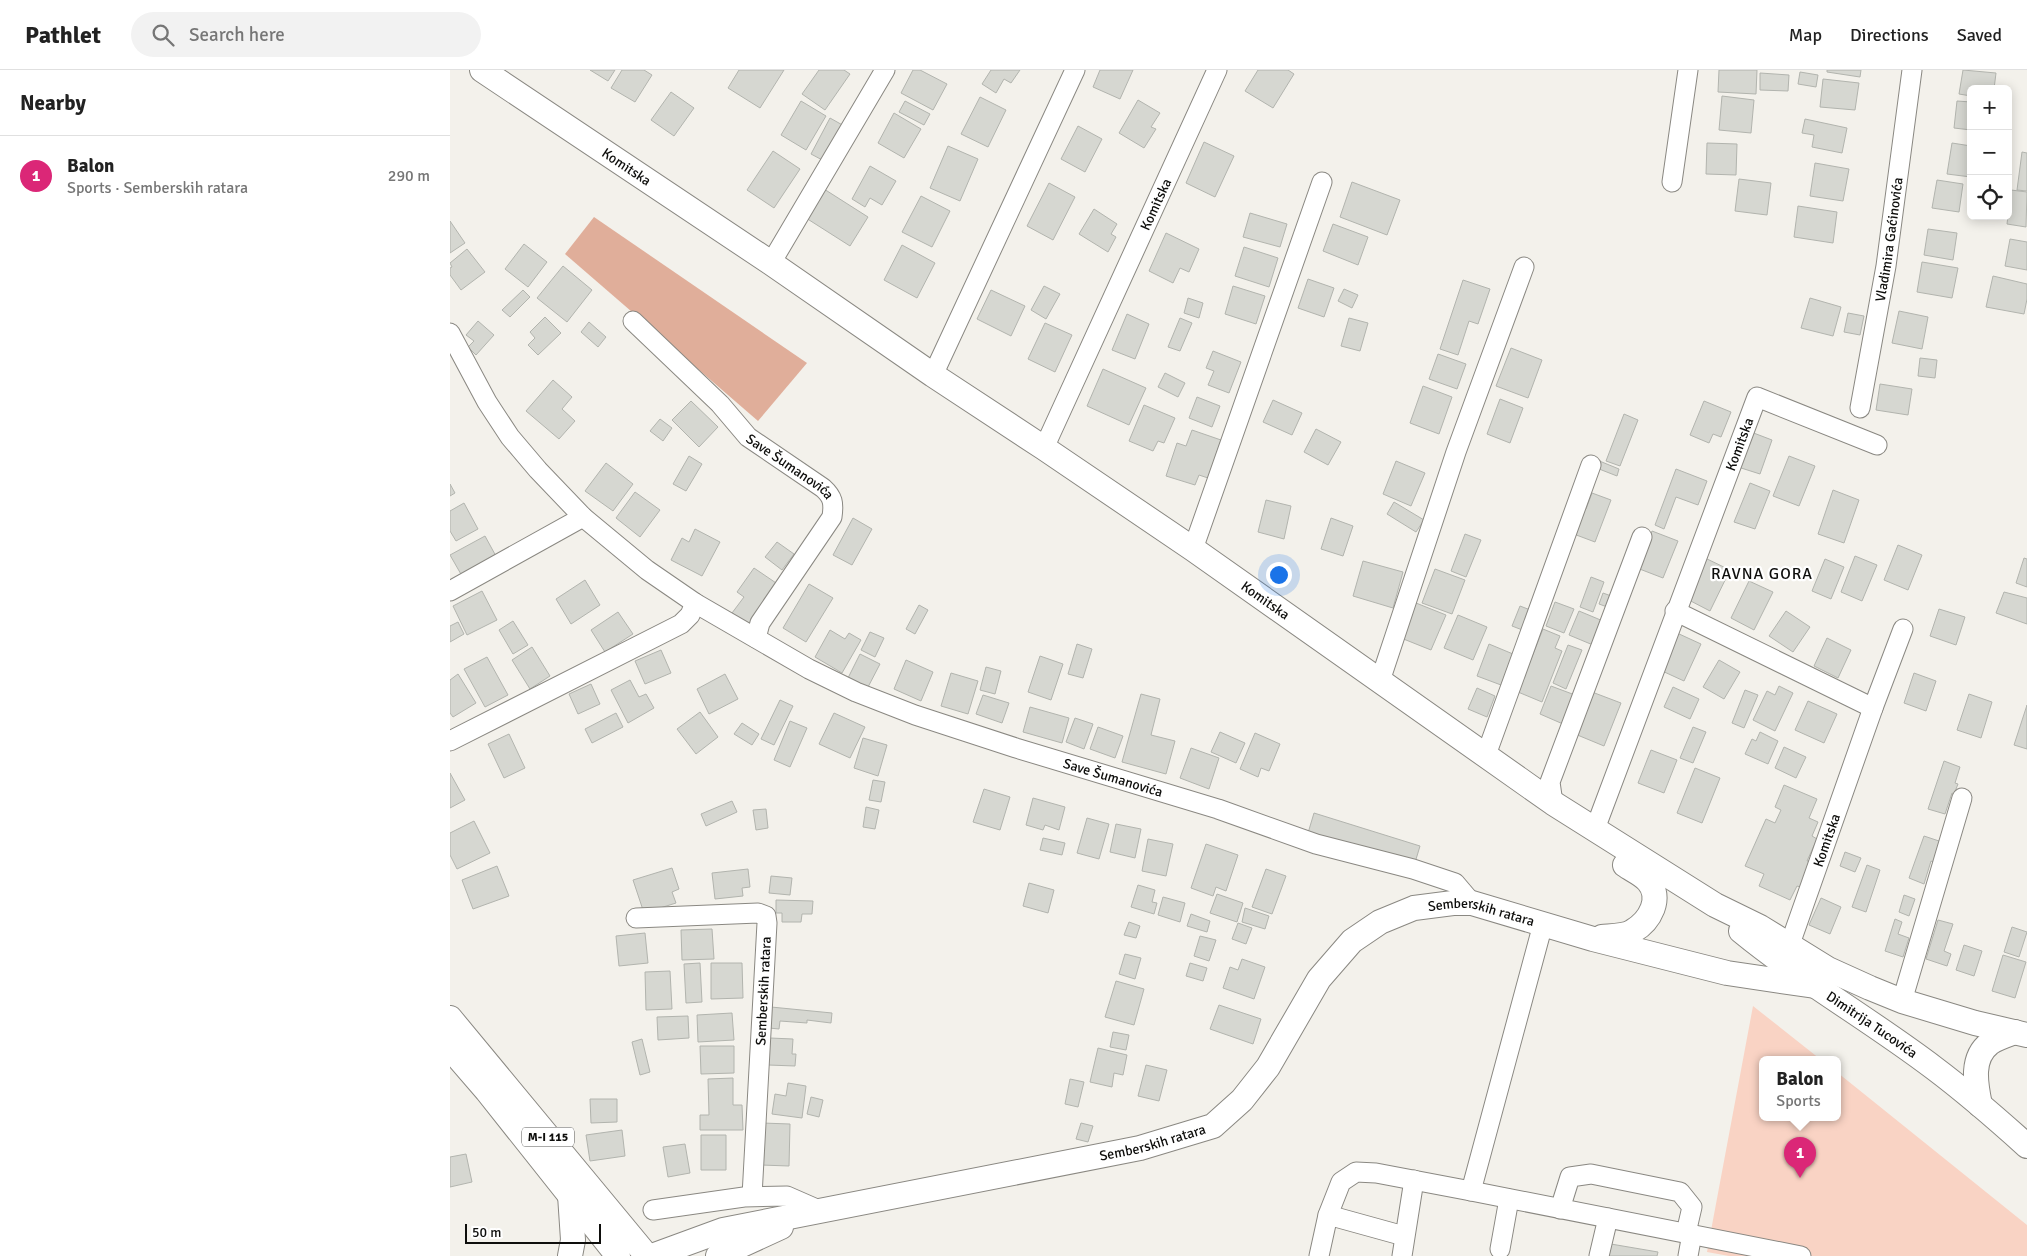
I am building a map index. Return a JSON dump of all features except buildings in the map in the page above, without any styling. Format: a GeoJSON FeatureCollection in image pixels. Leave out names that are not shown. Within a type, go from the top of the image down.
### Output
{"type":"FeatureCollection","features":[{"type":"Feature","properties":{"kind":"main road","name":"Komitska"},"geometry":{"type":"LineString","coordinates":[[482,70],[771,263],[932,375],[1193,549],[1553,803],[1715,905]]}},
{"type":"Feature","properties":{"kind":"main road"},"geometry":{"type":"LineString","coordinates":[[1553,803],[1575,827],[1596,845],[1648,881],[1652,889],[1654,908],[1633,932],[1593,939]]}},
{"type":"Feature","properties":{"kind":"main road","name":"Semberskih ratara"},"geometry":{"type":"LineString","coordinates":[[819,1210],[1140,1148],[1213,1126],[1242,1100],[1268,1067],[1319,979],[1352,941],[1380,922],[1414,908],[1453,903],[1472,903],[1593,939],[1727,972],[1821,977]]}},
{"type":"Feature","properties":{"kind":"main road","name":"Dimitrija Tucovića"},"geometry":{"type":"LineString","coordinates":[[1715,905],[1732,923],[1785,952],[1821,977],[1980,1105],[2027,1146]]}},
{"type":"Feature","properties":{"kind":"main road"},"geometry":{"type":"LineString","coordinates":[[1727,972],[1743,963],[1785,952]]}},
{"type":"Feature","properties":{"kind":"main road"},"geometry":{"type":"LineString","coordinates":[[1821,977],[1975,1023],[2021,1033]]}},
{"type":"Feature","properties":{"kind":"main road","name":"M-I 115"},"geometry":{"type":"LineString","coordinates":[[450,1018],[647,1256]]}},
{"type":"Feature","properties":{"kind":"main road"},"geometry":{"type":"LineString","coordinates":[[1980,1105],[1975,1072],[1980,1057],[1988,1044],[2021,1033]]}},
{"type":"Feature","properties":{"kind":"main road","name":"M-I 115"},"geometry":{"type":"LineString","coordinates":[[450,1048],[487,1091],[618,1256]]}},
{"type":"Feature","properties":{"kind":"main road"},"geometry":{"type":"LineString","coordinates":[[570,1195],[573,1240],[570,1256]]}},
{"type":"Feature","properties":{"kind":"main road"},"geometry":{"type":"LineString","coordinates":[[719,1256],[819,1210]]}},
{"type":"Feature","properties":{"kind":"main road"},"geometry":{"type":"LineString","coordinates":[[652,1256],[723,1230],[819,1210]]}},
{"type":"Feature","properties":{"kind":"street"},"geometry":{"type":"LineString","coordinates":[[771,263],[885,70]]}},
{"type":"Feature","properties":{"kind":"street"},"geometry":{"type":"LineString","coordinates":[[932,375],[1075,70]]}},
{"type":"Feature","properties":{"kind":"street","name":"Komitska"},"geometry":{"type":"LineString","coordinates":[[1044,448],[1217,70]]}},
{"type":"Feature","properties":{"kind":"street"},"geometry":{"type":"LineString","coordinates":[[1672,182],[1688,70]]}},
{"type":"Feature","properties":{"kind":"street","name":"Vladimira Gaćinovića"},"geometry":{"type":"LineString","coordinates":[[1860,408],[1886,266],[1912,70]]}},
{"type":"Feature","properties":{"kind":"street"},"geometry":{"type":"LineString","coordinates":[[1193,549],[1322,182]]}},
{"type":"Feature","properties":{"kind":"street"},"geometry":{"type":"LineString","coordinates":[[1380,681],[1456,452],[1524,267]]}},
{"type":"Feature","properties":{"kind":"street","name":"Save Šumanovića"},"geometry":{"type":"LineString","coordinates":[[633,321],[720,404],[748,437],[832,496],[834,506],[832,517],[760,623],[756,638]]}},
{"type":"Feature","properties":{"kind":"street","name":"Save Šumanovića"},"geometry":{"type":"LineString","coordinates":[[450,333],[487,402],[510,437],[538,470],[583,517],[647,570],[695,603],[809,669],[848,688],[915,715],[1016,748],[1218,809],[1316,844],[1413,869],[1455,883],[1472,903]]}},
{"type":"Feature","properties":{"kind":"street","name":"Komitska"},"geometry":{"type":"LineString","coordinates":[[1595,829],[1757,397],[1877,445]]}},
{"type":"Feature","properties":{"kind":"street"},"geometry":{"type":"LineString","coordinates":[[1486,755],[1591,465]]}},
{"type":"Feature","properties":{"kind":"street"},"geometry":{"type":"LineString","coordinates":[[450,591],[583,517]]}},
{"type":"Feature","properties":{"kind":"street"},"geometry":{"type":"LineString","coordinates":[[1553,803],[1550,782],[1642,538]]}},
{"type":"Feature","properties":{"kind":"street"},"geometry":{"type":"LineString","coordinates":[[450,741],[681,624],[690,615],[695,603]]}},
{"type":"Feature","properties":{"kind":"street"},"geometry":{"type":"LineString","coordinates":[[1675,612],[1873,708]]}},
{"type":"Feature","properties":{"kind":"street","name":"Komitska"},"geometry":{"type":"LineString","coordinates":[[1785,952],[1903,629]]}},
{"type":"Feature","properties":{"kind":"street"},"geometry":{"type":"LineString","coordinates":[[1902,1001],[1962,798]]}},
{"type":"Feature","properties":{"kind":"street","name":"Semberskih ratara"},"geometry":{"type":"LineString","coordinates":[[636,918],[758,913],[766,916],[752,1196]]}},
{"type":"Feature","properties":{"kind":"street","name":"Semberskih ratara"},"geometry":{"type":"LineString","coordinates":[[1471,1191],[1543,924]]}},
{"type":"Feature","properties":{"kind":"street"},"geometry":{"type":"LineString","coordinates":[[1319,1256],[1328,1215],[1341,1182],[1356,1172],[1376,1172],[1801,1256]]}},
{"type":"Feature","properties":{"kind":"street"},"geometry":{"type":"LineString","coordinates":[[1560,1209],[1570,1177],[1591,1174],[1680,1192],[1692,1207],[1688,1256]]}},
{"type":"Feature","properties":{"kind":"street"},"geometry":{"type":"LineString","coordinates":[[1402,1256],[1414,1180]]}},
{"type":"Feature","properties":{"kind":"street"},"geometry":{"type":"LineString","coordinates":[[653,1210],[752,1196],[788,1196],[819,1210]]}},
{"type":"Feature","properties":{"kind":"street"},"geometry":{"type":"LineString","coordinates":[[1500,1250],[1509,1199]]}},
{"type":"Feature","properties":{"kind":"street"},"geometry":{"type":"LineString","coordinates":[[1328,1215],[1404,1236]]}},
{"type":"Feature","properties":{"kind":"street"},"geometry":{"type":"LineString","coordinates":[[1599,1256],[1608,1218]]}},
{"type":"Feature","properties":{"kind":"shaded area"},"geometry":{"type":"Polygon","coordinates":[[[594,217],[807,363],[758,421],[565,254],[594,217]]]}},
{"type":"Feature","properties":{"kind":"shaded area"},"geometry":{"type":"Polygon","coordinates":[[[1753,1006],[1816,1056],[1759,1056],[1759,1121],[1841,1121],[1841,1075],[2027,1225],[2027,1256],[1729,1256],[1707,1252],[1753,1006]]]}},
{"type":"Feature","properties":{"kind":"place","name":"Balon"},"geometry":{"type":"Point","coordinates":[1800,1178]}},
{"type":"Feature","properties":{"kind":"district","name":"RAVNA GORA"},"geometry":{"type":"Point","coordinates":[1762,573]}}]}
